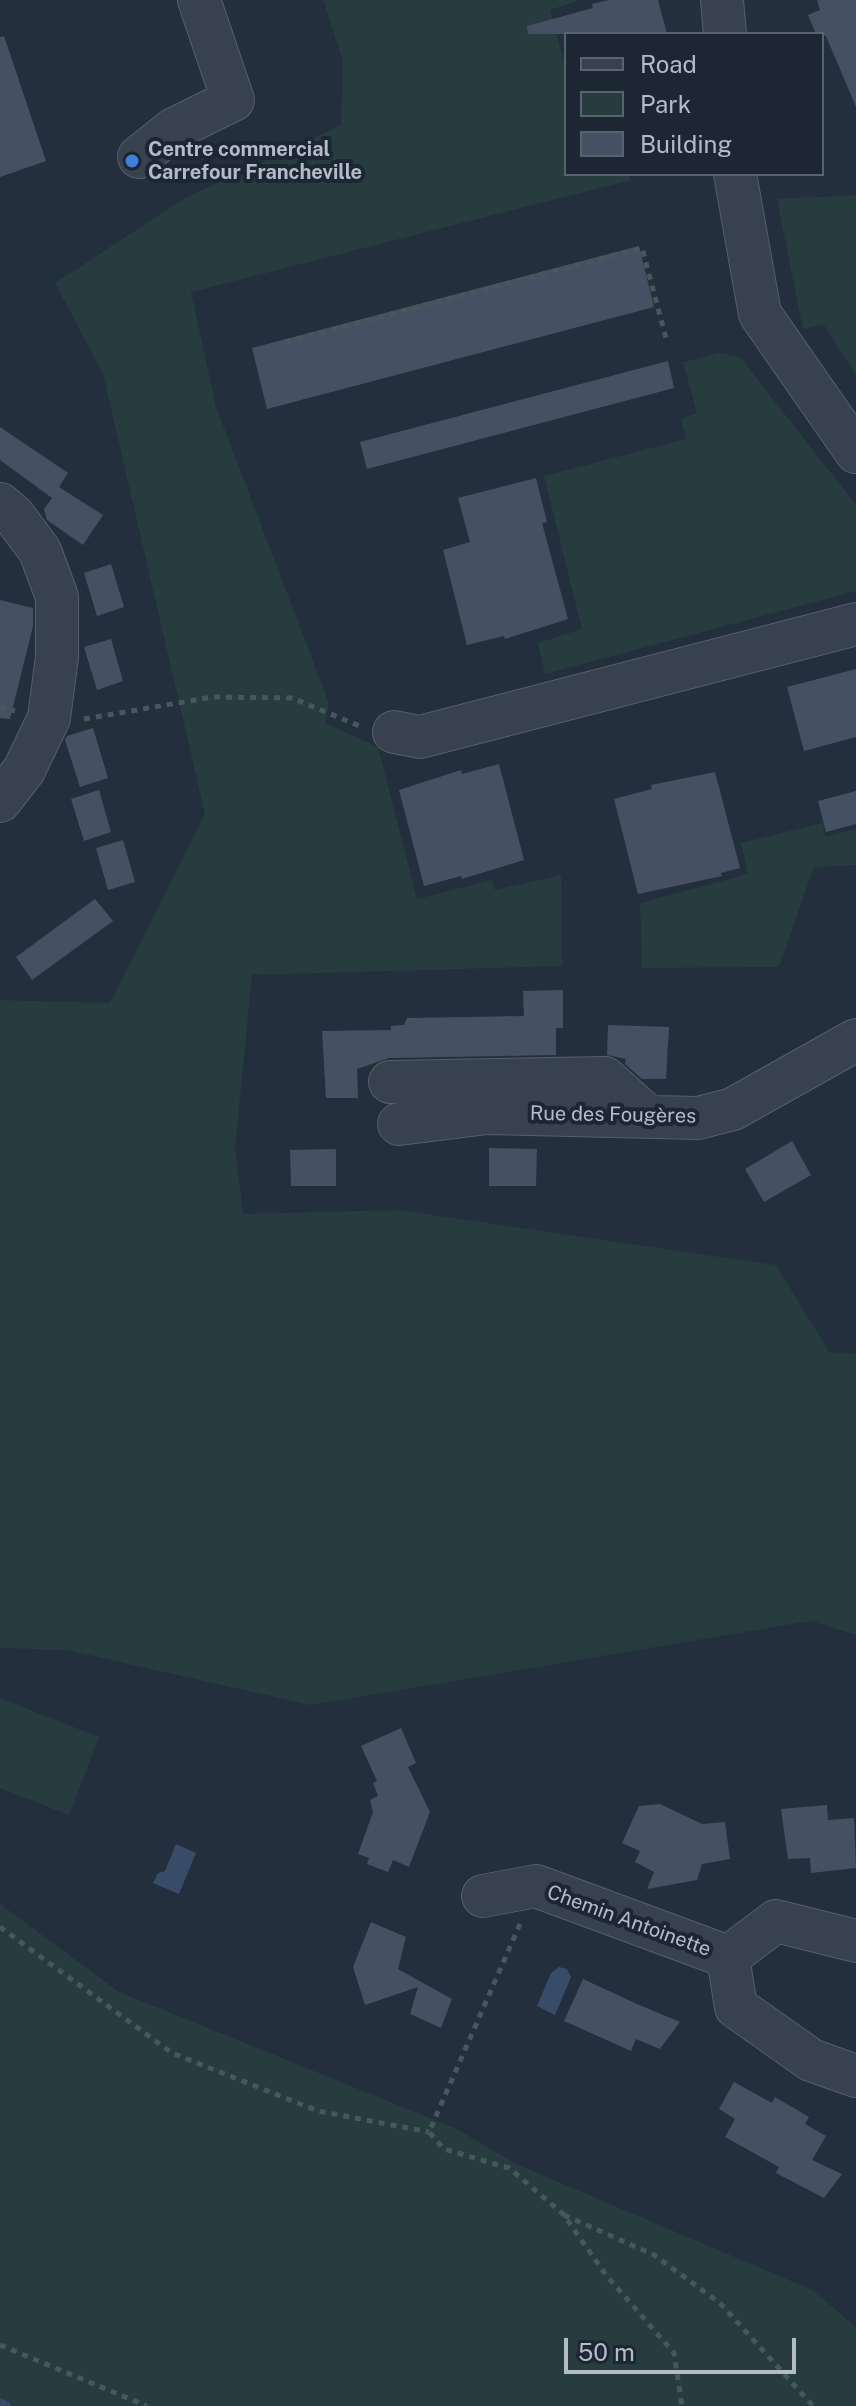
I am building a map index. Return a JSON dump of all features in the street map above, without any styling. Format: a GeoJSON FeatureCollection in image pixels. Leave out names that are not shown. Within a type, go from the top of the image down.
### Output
{"type":"FeatureCollection","features":[{"type":"Feature","properties":{"kind":"street"},"geometry":{"type":"LineString","coordinates":[[139,157],[174,129],[233,100],[199,0]]}},
{"type":"Feature","properties":{"kind":"street"},"geometry":{"type":"LineString","coordinates":[[722,0],[725,32]]}},
{"type":"Feature","properties":{"kind":"street"},"geometry":{"type":"LineString","coordinates":[[735,176],[760,314],[856,452]]}},
{"type":"Feature","properties":{"kind":"street"},"geometry":{"type":"LineString","coordinates":[[0,504],[14,516],[40,551],[57,597],[57,657],[49,718],[24,770],[0,801]]}},
{"type":"Feature","properties":{"kind":"street"},"geometry":{"type":"LineString","coordinates":[[394,732],[420,737],[856,624]]}},
{"type":"Feature","properties":{"kind":"street","name":"Rue des Fougères"},"geometry":{"type":"LineString","coordinates":[[399,1124],[487,1113],[645,1114],[698,1118],[733,1109],[856,1040]]}},
{"type":"Feature","properties":{"kind":"street"},"geometry":{"type":"LineString","coordinates":[[390,1082],[605,1078],[645,1114]]}},
{"type":"Feature","properties":{"kind":"street","name":"Chemin Antoinette"},"geometry":{"type":"LineString","coordinates":[[483,1896],[536,1886],[728,1957]]}},
{"type":"Feature","properties":{"kind":"street","name":"Chemin Antoinette"},"geometry":{"type":"LineString","coordinates":[[728,1957],[776,1921],[856,1941]]}},
{"type":"Feature","properties":{"kind":"street","name":"Chemin Antoinette"},"geometry":{"type":"LineString","coordinates":[[728,1957],[736,2007],[811,2060],[856,2076]]}},
{"type":"Feature","properties":{"kind":"path"},"geometry":{"type":"LineString","coordinates":[[285,342],[642,248],[666,338]]}},
{"type":"Feature","properties":{"kind":"path"},"geometry":{"type":"LineString","coordinates":[[49,718],[75,720],[213,697],[292,698],[353,725]]}},
{"type":"Feature","properties":{"kind":"path"},"geometry":{"type":"LineString","coordinates":[[429,2132],[536,1886]]}},
{"type":"Feature","properties":{"kind":"path"},"geometry":{"type":"LineString","coordinates":[[0,1927],[172,2053],[318,2111],[429,2132],[444,2149],[509,2168],[563,2214],[606,2275],[674,2353],[682,2406]]}},
{"type":"Feature","properties":{"kind":"path"},"geometry":{"type":"LineString","coordinates":[[563,2214],[654,2255],[720,2303],[813,2406]]}},
{"type":"Feature","properties":{"kind":"path"},"geometry":{"type":"LineString","coordinates":[[0,2345],[147,2406]]}},
{"type":"Feature","properties":{"kind":"green space"},"geometry":{"type":"Polygon","coordinates":[[[323,0],[580,0],[550,10],[564,62],[564,176],[630,176],[631,180],[191,292],[216,407],[329,703],[325,723],[378,747],[417,899],[492,880],[495,890],[561,875],[562,966],[252,975],[235,1148],[243,1214],[397,1210],[776,1265],[829,1352],[856,1354],[856,1635],[811,1621],[310,1705],[67,1650],[0,1648],[0,1000],[110,1003],[205,814],[103,374],[55,283],[185,198],[341,125],[343,61],[323,0]]]}},
{"type":"Feature","properties":{"kind":"green space"},"geometry":{"type":"Polygon","coordinates":[[[856,195],[856,375],[824,325],[803,329],[777,199],[856,195]]]}},
{"type":"Feature","properties":{"kind":"green space"},"geometry":{"type":"Polygon","coordinates":[[[719,353],[740,357],[856,505],[856,591],[545,674],[538,643],[582,629],[544,476],[686,439],[681,419],[697,413],[683,362],[719,353]]]}},
{"type":"Feature","properties":{"kind":"green space"},"geometry":{"type":"Polygon","coordinates":[[[823,823],[825,837],[856,829],[856,865],[814,867],[779,967],[642,968],[640,903],[748,874],[741,843],[823,823]]]}},
{"type":"Feature","properties":{"kind":"green space"},"geometry":{"type":"Polygon","coordinates":[[[0,1698],[99,1737],[69,1815],[0,1788],[0,1698]]]}},
{"type":"Feature","properties":{"kind":"green space"},"geometry":{"type":"Polygon","coordinates":[[[0,1904],[119,1992],[457,2129],[514,2163],[812,2290],[856,2327],[856,2406],[0,2406],[0,1904]]]}},
{"type":"Feature","properties":{"kind":"water"},"geometry":{"type":"Polygon","coordinates":[[[176,1844],[196,1853],[179,1894],[153,1883],[158,1873],[165,1871],[176,1844]]]}},
{"type":"Feature","properties":{"kind":"water"},"geometry":{"type":"Polygon","coordinates":[[[559,1967],[567,1969],[571,1977],[555,2015],[537,2006],[551,1973],[559,1967]]]}},
{"type":"Feature","properties":{"kind":"building"},"geometry":{"type":"Polygon","coordinates":[[[609,0],[658,0],[666,32],[528,34],[527,26],[593,8],[592,4],[609,0]]]}},
{"type":"Feature","properties":{"kind":"building"},"geometry":{"type":"Polygon","coordinates":[[[817,0],[856,0],[856,107],[824,32],[815,32],[808,15],[820,10],[817,0]]]}},
{"type":"Feature","properties":{"kind":"building"},"geometry":{"type":"Polygon","coordinates":[[[4,36],[46,161],[0,177],[0,37],[4,36]]]}},
{"type":"Feature","properties":{"kind":"building"},"geometry":{"type":"Polygon","coordinates":[[[639,246],[654,307],[267,409],[252,348],[639,246]]]}},
{"type":"Feature","properties":{"kind":"building"},"geometry":{"type":"Polygon","coordinates":[[[668,361],[674,388],[367,469],[360,442],[668,361]]]}},
{"type":"Feature","properties":{"kind":"building"},"geometry":{"type":"Polygon","coordinates":[[[0,427],[68,473],[59,487],[103,515],[83,545],[47,520],[44,509],[52,498],[0,460],[0,427]]]}},
{"type":"Feature","properties":{"kind":"building"},"geometry":{"type":"Polygon","coordinates":[[[536,478],[547,522],[542,523],[568,619],[505,639],[504,636],[467,645],[443,550],[470,542],[458,498],[536,478]]]}},
{"type":"Feature","properties":{"kind":"building"},"geometry":{"type":"Polygon","coordinates":[[[111,564],[124,607],[97,616],[84,573],[111,564]]]}},
{"type":"Feature","properties":{"kind":"building"},"geometry":{"type":"Polygon","coordinates":[[[0,600],[33,608],[33,626],[10,719],[0,718],[0,600]]]}},
{"type":"Feature","properties":{"kind":"building"},"geometry":{"type":"Polygon","coordinates":[[[111,639],[123,681],[97,690],[84,647],[111,639]]]}},
{"type":"Feature","properties":{"kind":"building"},"geometry":{"type":"Polygon","coordinates":[[[856,669],[856,737],[804,751],[787,687],[856,669]]]}},
{"type":"Feature","properties":{"kind":"building"},"geometry":{"type":"Polygon","coordinates":[[[93,728],[108,778],[80,787],[65,740],[67,736],[93,728]]]}},
{"type":"Feature","properties":{"kind":"building"},"geometry":{"type":"Polygon","coordinates":[[[499,764],[524,860],[462,879],[461,876],[424,886],[399,790],[461,770],[462,774],[499,764]]]}},
{"type":"Feature","properties":{"kind":"building"},"geometry":{"type":"Polygon","coordinates":[[[715,772],[740,868],[721,873],[722,876],[638,894],[614,799],[652,789],[651,785],[715,772]]]}},
{"type":"Feature","properties":{"kind":"building"},"geometry":{"type":"Polygon","coordinates":[[[99,790],[111,832],[84,841],[71,799],[99,790]]]}},
{"type":"Feature","properties":{"kind":"building"},"geometry":{"type":"Polygon","coordinates":[[[856,791],[856,824],[826,832],[818,801],[856,791]]]}},
{"type":"Feature","properties":{"kind":"building"},"geometry":{"type":"Polygon","coordinates":[[[123,840],[135,882],[108,890],[96,848],[123,840]]]}},
{"type":"Feature","properties":{"kind":"building"},"geometry":{"type":"Polygon","coordinates":[[[95,899],[113,921],[32,980],[16,957],[95,899]]]}},
{"type":"Feature","properties":{"kind":"building"},"geometry":{"type":"Polygon","coordinates":[[[563,990],[563,1028],[556,1028],[556,1055],[389,1058],[357,1069],[358,1098],[326,1098],[322,1031],[391,1030],[391,1026],[404,1025],[407,1018],[524,1016],[523,991],[563,990]]]}},
{"type":"Feature","properties":{"kind":"building"},"geometry":{"type":"Polygon","coordinates":[[[608,1025],[669,1027],[666,1079],[642,1079],[625,1064],[626,1059],[607,1055],[608,1025]]]}},
{"type":"Feature","properties":{"kind":"building"},"geometry":{"type":"Polygon","coordinates":[[[792,1141],[811,1175],[764,1202],[745,1169],[792,1141]]]}},
{"type":"Feature","properties":{"kind":"building"},"geometry":{"type":"Polygon","coordinates":[[[489,1148],[537,1149],[536,1186],[489,1186],[489,1148]]]}},
{"type":"Feature","properties":{"kind":"building"},"geometry":{"type":"Polygon","coordinates":[[[336,1149],[336,1186],[291,1186],[290,1150],[336,1149]]]}},
{"type":"Feature","properties":{"kind":"building"},"geometry":{"type":"Polygon","coordinates":[[[401,1728],[416,1763],[408,1767],[430,1812],[409,1867],[393,1860],[388,1872],[367,1864],[369,1858],[358,1854],[373,1812],[370,1800],[378,1796],[373,1783],[377,1781],[361,1746],[401,1728]]]}},
{"type":"Feature","properties":{"kind":"building"},"geometry":{"type":"Polygon","coordinates":[[[660,1804],[702,1824],[725,1822],[730,1859],[702,1864],[697,1880],[647,1889],[654,1872],[635,1862],[640,1851],[622,1843],[639,1806],[660,1804]]]}},
{"type":"Feature","properties":{"kind":"building"},"geometry":{"type":"Polygon","coordinates":[[[827,1805],[828,1820],[854,1818],[856,1868],[811,1873],[810,1858],[788,1859],[781,1809],[827,1805]]]}},
{"type":"Feature","properties":{"kind":"building"},"geometry":{"type":"Polygon","coordinates":[[[371,1922],[406,1937],[398,1969],[452,1999],[441,2028],[410,2014],[418,1987],[365,2005],[353,1967],[371,1922]]]}},
{"type":"Feature","properties":{"kind":"building"},"geometry":{"type":"Polygon","coordinates":[[[583,1979],[680,2022],[660,2049],[636,2039],[631,2051],[564,2021],[583,1979]]]}},
{"type":"Feature","properties":{"kind":"building"},"geometry":{"type":"Polygon","coordinates":[[[734,2082],[772,2103],[775,2097],[809,2117],[805,2124],[826,2136],[812,2160],[842,2174],[824,2198],[776,2173],[779,2167],[725,2137],[735,2119],[719,2109],[734,2082]]]}},
{"type":"Feature","properties":{"kind":"waterway"},"geometry":{"type":"LineString","coordinates":[[0,2403],[6,2406]]}},
{"type":"Feature","properties":{"kind":"place","name":"Centre commercial Carrefour Francheville"},"geometry":{"type":"Point","coordinates":[132,161]}}]}
